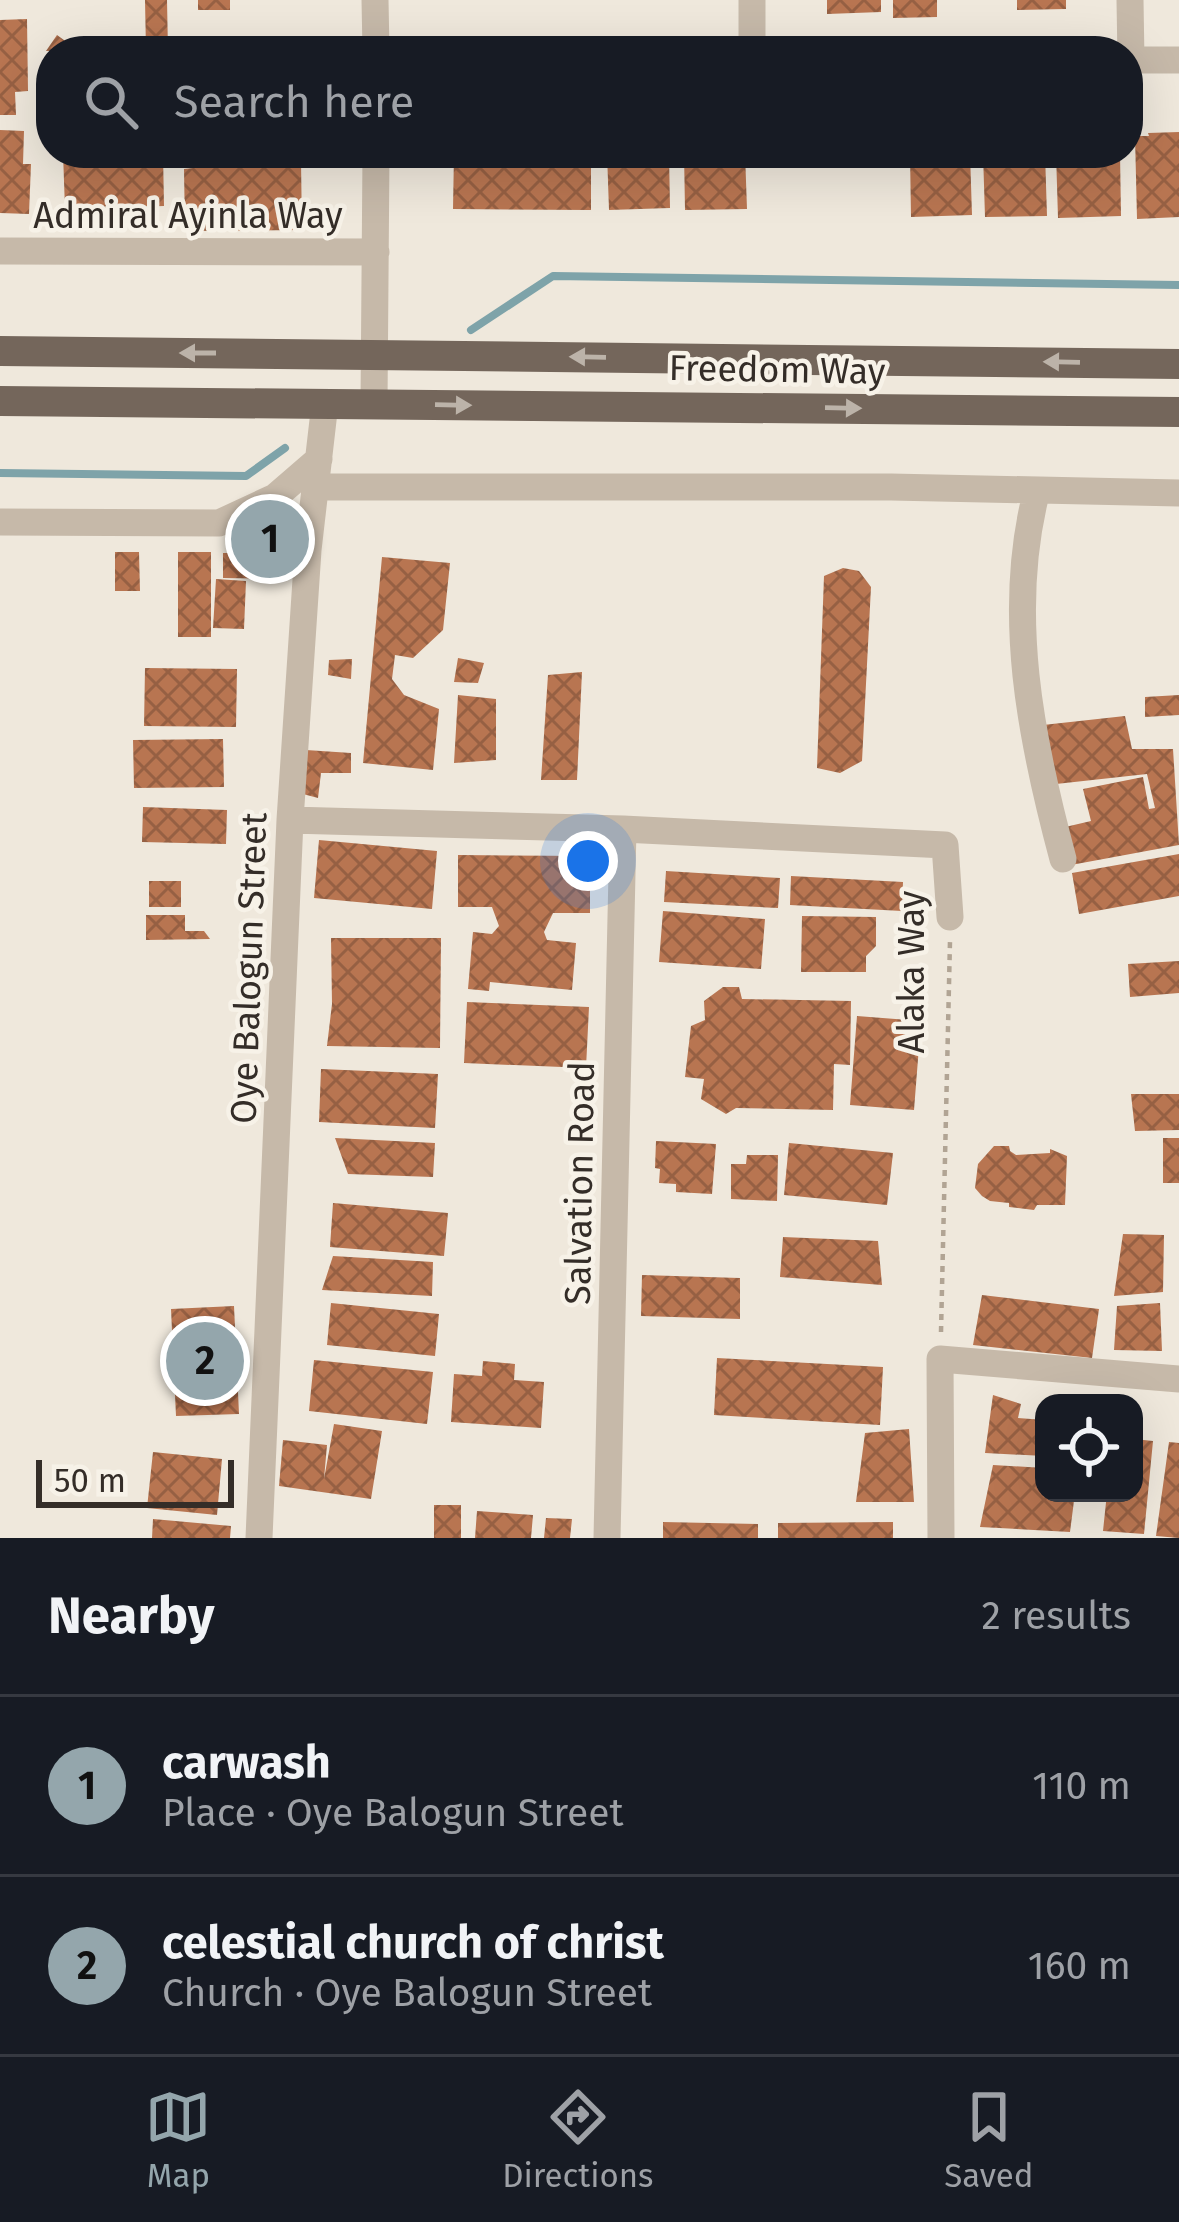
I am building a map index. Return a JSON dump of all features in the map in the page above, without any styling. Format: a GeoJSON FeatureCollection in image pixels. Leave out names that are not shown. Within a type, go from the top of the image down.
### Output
{"type":"FeatureCollection","features":[{"type":"Feature","properties":{"kind":"main road","name":"Freedom Way"},"geometry":{"type":"LineString","coordinates":[[0,351],[1179,364]]}},
{"type":"Feature","properties":{"kind":"main road","name":"Freedom Way"},"geometry":{"type":"LineString","coordinates":[[0,401],[1179,412]]}},
{"type":"Feature","properties":{"kind":"street"},"geometry":{"type":"LineString","coordinates":[[375,0],[376,36]]}},
{"type":"Feature","properties":{"kind":"street"},"geometry":{"type":"LineString","coordinates":[[752,0],[752,36]]}},
{"type":"Feature","properties":{"kind":"street"},"geometry":{"type":"LineString","coordinates":[[1129,36],[1130,0]]}},
{"type":"Feature","properties":{"kind":"street"},"geometry":{"type":"LineString","coordinates":[[1143,60],[1179,60]]}},
{"type":"Feature","properties":{"kind":"street"},"geometry":{"type":"LineString","coordinates":[[374,404],[376,168]]}},
{"type":"Feature","properties":{"kind":"street","name":"Admiral Ayinla Way"},"geometry":{"type":"LineString","coordinates":[[0,250],[376,252]]}},
{"type":"Feature","properties":{"kind":"street","name":"Oye Balogun Street"},"geometry":{"type":"LineString","coordinates":[[259,1538],[290,820],[326,403]]}},
{"type":"Feature","properties":{"kind":"street"},"geometry":{"type":"LineString","coordinates":[[0,522],[219,523],[317,473],[1179,493]]}},
{"type":"Feature","properties":{"kind":"street"},"geometry":{"type":"LineString","coordinates":[[1037,490],[1022,580],[1023,658],[1063,859]]}},
{"type":"Feature","properties":{"kind":"street","name":"Alaka Way"},"geometry":{"type":"LineString","coordinates":[[290,820],[945,845],[950,917]]}},
{"type":"Feature","properties":{"kind":"street","name":"Salvation Road"},"geometry":{"type":"LineString","coordinates":[[607,1538],[623,830]]}},
{"type":"Feature","properties":{"kind":"street"},"geometry":{"type":"LineString","coordinates":[[941,1538],[940,1359],[1179,1378]]}},
{"type":"Feature","properties":{"kind":"path","name":"Alaka Way"},"geometry":{"type":"LineString","coordinates":[[940,1359],[950,917]]}},
{"type":"Feature","properties":{"kind":"building"},"geometry":{"type":"Polygon","coordinates":[[[145,0],[167,0],[168,36],[146,36],[145,0]]]}},
{"type":"Feature","properties":{"kind":"building"},"geometry":{"type":"Polygon","coordinates":[[[198,0],[230,0],[230,10],[198,10],[198,0]]]}},
{"type":"Feature","properties":{"kind":"building"},"geometry":{"type":"Polygon","coordinates":[[[827,0],[881,0],[881,12],[827,14],[827,0]]]}},
{"type":"Feature","properties":{"kind":"building"},"geometry":{"type":"Polygon","coordinates":[[[893,0],[937,0],[937,17],[893,18],[893,0]]]}},
{"type":"Feature","properties":{"kind":"building"},"geometry":{"type":"Polygon","coordinates":[[[1017,0],[1066,0],[1066,9],[1017,10],[1017,0]]]}},
{"type":"Feature","properties":{"kind":"building"},"geometry":{"type":"Polygon","coordinates":[[[27,19],[28,91],[15,92],[16,115],[0,115],[0,20],[27,19]]]}},
{"type":"Feature","properties":{"kind":"building"},"geometry":{"type":"Polygon","coordinates":[[[0,130],[24,131],[23,164],[31,164],[29,214],[0,213],[0,130]]]}},
{"type":"Feature","properties":{"kind":"building"},"geometry":{"type":"Polygon","coordinates":[[[1179,132],[1179,217],[1137,219],[1136,168],[1143,168],[1143,136],[1179,132]]]}},
{"type":"Feature","properties":{"kind":"building"},"geometry":{"type":"Polygon","coordinates":[[[64,168],[163,168],[164,206],[65,209],[64,168]]]}},
{"type":"Feature","properties":{"kind":"building"},"geometry":{"type":"Polygon","coordinates":[[[301,168],[302,230],[185,231],[184,169],[301,168]]]}},
{"type":"Feature","properties":{"kind":"building"},"geometry":{"type":"Polygon","coordinates":[[[454,168],[591,168],[591,210],[453,209],[454,168]]]}},
{"type":"Feature","properties":{"kind":"building"},"geometry":{"type":"Polygon","coordinates":[[[608,168],[669,168],[670,208],[609,210],[608,168]]]}},
{"type":"Feature","properties":{"kind":"building"},"geometry":{"type":"Polygon","coordinates":[[[684,168],[746,168],[747,209],[685,210],[684,168]]]}},
{"type":"Feature","properties":{"kind":"building"},"geometry":{"type":"Polygon","coordinates":[[[910,168],[970,168],[972,215],[911,217],[910,168]]]}},
{"type":"Feature","properties":{"kind":"building"},"geometry":{"type":"Polygon","coordinates":[[[983,168],[1045,168],[1047,216],[985,217],[983,168]]]}},
{"type":"Feature","properties":{"kind":"building"},"geometry":{"type":"Polygon","coordinates":[[[1056,168],[1120,168],[1121,216],[1058,218],[1056,168]]]}},
{"type":"Feature","properties":{"kind":"building"},"geometry":{"type":"Polygon","coordinates":[[[261,524],[281,525],[278,579],[223,578],[223,553],[259,553],[261,524]]]}},
{"type":"Feature","properties":{"kind":"building"},"geometry":{"type":"Polygon","coordinates":[[[115,552],[139,552],[140,591],[115,591],[115,552]]]}},
{"type":"Feature","properties":{"kind":"building"},"geometry":{"type":"Polygon","coordinates":[[[178,552],[211,552],[211,637],[178,637],[178,552]]]}},
{"type":"Feature","properties":{"kind":"building"},"geometry":{"type":"Polygon","coordinates":[[[382,557],[450,563],[443,630],[413,658],[395,655],[392,679],[404,695],[439,709],[433,770],[363,763],[382,557]]]}},
{"type":"Feature","properties":{"kind":"building"},"geometry":{"type":"Polygon","coordinates":[[[843,568],[859,571],[871,587],[862,761],[840,773],[817,768],[824,576],[843,568]]]}},
{"type":"Feature","properties":{"kind":"building"},"geometry":{"type":"Polygon","coordinates":[[[216,579],[246,581],[244,629],[213,628],[216,579]]]}},
{"type":"Feature","properties":{"kind":"building"},"geometry":{"type":"Polygon","coordinates":[[[458,658],[484,663],[478,683],[454,682],[458,658]]]}},
{"type":"Feature","properties":{"kind":"building"},"geometry":{"type":"Polygon","coordinates":[[[352,659],[351,679],[328,675],[329,660],[352,659]]]}},
{"type":"Feature","properties":{"kind":"building"},"geometry":{"type":"Polygon","coordinates":[[[145,668],[237,669],[236,727],[144,726],[145,668]]]}},
{"type":"Feature","properties":{"kind":"building"},"geometry":{"type":"Polygon","coordinates":[[[582,672],[577,780],[541,780],[548,675],[582,672]]]}},
{"type":"Feature","properties":{"kind":"building"},"geometry":{"type":"Polygon","coordinates":[[[458,695],[496,699],[496,760],[454,763],[458,695]]]}},
{"type":"Feature","properties":{"kind":"building"},"geometry":{"type":"Polygon","coordinates":[[[1179,695],[1179,715],[1145,717],[1145,697],[1179,695]]]}},
{"type":"Feature","properties":{"kind":"building"},"geometry":{"type":"Polygon","coordinates":[[[1125,716],[1132,749],[1173,749],[1179,845],[1071,865],[1061,828],[1091,821],[1083,789],[1143,777],[1149,809],[1155,808],[1147,774],[1056,784],[1043,725],[1125,716]]]}},
{"type":"Feature","properties":{"kind":"building"},"geometry":{"type":"Polygon","coordinates":[[[223,739],[224,787],[134,788],[133,740],[223,739]]]}},
{"type":"Feature","properties":{"kind":"building"},"geometry":{"type":"Polygon","coordinates":[[[306,750],[351,753],[351,773],[321,773],[318,798],[303,794],[306,750]]]}},
{"type":"Feature","properties":{"kind":"building"},"geometry":{"type":"Polygon","coordinates":[[[143,807],[227,810],[226,844],[142,842],[143,807]]]}},
{"type":"Feature","properties":{"kind":"building"},"geometry":{"type":"Polygon","coordinates":[[[319,840],[437,851],[432,909],[314,898],[319,840]]]}},
{"type":"Feature","properties":{"kind":"building"},"geometry":{"type":"Polygon","coordinates":[[[1179,854],[1179,896],[1079,914],[1072,873],[1179,854]]]}},
{"type":"Feature","properties":{"kind":"building"},"geometry":{"type":"Polygon","coordinates":[[[458,855],[590,856],[590,913],[553,913],[544,932],[547,940],[576,943],[572,990],[490,982],[489,991],[468,989],[473,932],[492,934],[499,926],[492,907],[458,907],[458,855]]]}},
{"type":"Feature","properties":{"kind":"building"},"geometry":{"type":"Polygon","coordinates":[[[666,871],[780,878],[778,908],[664,902],[666,871]]]}},
{"type":"Feature","properties":{"kind":"building"},"geometry":{"type":"Polygon","coordinates":[[[791,876],[903,882],[902,911],[790,905],[791,876]]]}},
{"type":"Feature","properties":{"kind":"building"},"geometry":{"type":"Polygon","coordinates":[[[149,881],[181,881],[181,907],[149,907],[149,881]]]}},
{"type":"Feature","properties":{"kind":"building"},"geometry":{"type":"Polygon","coordinates":[[[663,911],[765,919],[761,969],[659,962],[663,911]]]}},
{"type":"Feature","properties":{"kind":"building"},"geometry":{"type":"Polygon","coordinates":[[[146,915],[185,915],[185,931],[204,931],[210,939],[146,940],[146,915]]]}},
{"type":"Feature","properties":{"kind":"building"},"geometry":{"type":"Polygon","coordinates":[[[802,916],[876,917],[876,946],[866,956],[866,972],[801,972],[802,916]]]}},
{"type":"Feature","properties":{"kind":"building"},"geometry":{"type":"Polygon","coordinates":[[[331,938],[441,938],[440,1048],[327,1046],[331,938]]]}},
{"type":"Feature","properties":{"kind":"building"},"geometry":{"type":"Polygon","coordinates":[[[1179,961],[1179,993],[1130,997],[1128,964],[1179,961]]]}},
{"type":"Feature","properties":{"kind":"building"},"geometry":{"type":"Polygon","coordinates":[[[723,987],[739,987],[742,999],[851,1001],[850,1065],[834,1064],[833,1110],[736,1108],[726,1114],[701,1099],[704,1079],[685,1077],[691,1026],[705,1020],[704,1001],[723,987]]]}},
{"type":"Feature","properties":{"kind":"building"},"geometry":{"type":"Polygon","coordinates":[[[467,1002],[589,1007],[586,1068],[464,1063],[467,1002]]]}},
{"type":"Feature","properties":{"kind":"building"},"geometry":{"type":"Polygon","coordinates":[[[857,1016],[921,1021],[914,1110],[850,1105],[857,1016]]]}},
{"type":"Feature","properties":{"kind":"building"},"geometry":{"type":"Polygon","coordinates":[[[321,1069],[438,1074],[435,1128],[319,1122],[321,1069]]]}},
{"type":"Feature","properties":{"kind":"building"},"geometry":{"type":"Polygon","coordinates":[[[1131,1094],[1179,1094],[1179,1130],[1135,1131],[1131,1094]]]}},
{"type":"Feature","properties":{"kind":"building"},"geometry":{"type":"Polygon","coordinates":[[[335,1138],[435,1143],[433,1177],[348,1174],[335,1138]]]}},
{"type":"Feature","properties":{"kind":"building"},"geometry":{"type":"Polygon","coordinates":[[[1163,1138],[1179,1138],[1179,1183],[1163,1183],[1163,1138]]]}},
{"type":"Feature","properties":{"kind":"building"},"geometry":{"type":"Polygon","coordinates":[[[656,1141],[716,1144],[712,1194],[676,1192],[676,1184],[659,1183],[656,1141]]]}},
{"type":"Feature","properties":{"kind":"building"},"geometry":{"type":"Polygon","coordinates":[[[789,1143],[893,1153],[887,1205],[784,1195],[789,1143]]]}},
{"type":"Feature","properties":{"kind":"building"},"geometry":{"type":"Polygon","coordinates":[[[994,1146],[1009,1146],[1016,1155],[1050,1153],[1050,1149],[1067,1156],[1065,1205],[1037,1205],[1034,1210],[1009,1207],[1009,1203],[982,1196],[975,1188],[978,1164],[994,1146]]]}},
{"type":"Feature","properties":{"kind":"building"},"geometry":{"type":"Polygon","coordinates":[[[747,1155],[778,1155],[777,1201],[731,1199],[731,1164],[746,1164],[747,1155]]]}},
{"type":"Feature","properties":{"kind":"building"},"geometry":{"type":"Polygon","coordinates":[[[333,1203],[448,1213],[444,1256],[330,1247],[333,1203]]]}},
{"type":"Feature","properties":{"kind":"building"},"geometry":{"type":"Polygon","coordinates":[[[1123,1234],[1164,1235],[1163,1292],[1114,1296],[1123,1234]]]}},
{"type":"Feature","properties":{"kind":"building"},"geometry":{"type":"Polygon","coordinates":[[[783,1237],[878,1241],[882,1285],[780,1277],[783,1237]]]}},
{"type":"Feature","properties":{"kind":"building"},"geometry":{"type":"Polygon","coordinates":[[[333,1256],[433,1262],[432,1296],[322,1290],[333,1256]]]}},
{"type":"Feature","properties":{"kind":"building"},"geometry":{"type":"Polygon","coordinates":[[[642,1275],[740,1278],[740,1319],[641,1316],[642,1275]]]}},
{"type":"Feature","properties":{"kind":"building"},"geometry":{"type":"Polygon","coordinates":[[[982,1295],[1099,1309],[1092,1358],[973,1345],[982,1295]]]}},
{"type":"Feature","properties":{"kind":"building"},"geometry":{"type":"Polygon","coordinates":[[[331,1303],[439,1314],[435,1356],[327,1345],[331,1303]]]}},
{"type":"Feature","properties":{"kind":"building"},"geometry":{"type":"Polygon","coordinates":[[[1160,1303],[1162,1351],[1114,1350],[1117,1306],[1160,1303]]]}},
{"type":"Feature","properties":{"kind":"building"},"geometry":{"type":"Polygon","coordinates":[[[234,1306],[239,1414],[176,1416],[171,1309],[234,1306]]]}},
{"type":"Feature","properties":{"kind":"building"},"geometry":{"type":"Polygon","coordinates":[[[717,1358],[883,1367],[880,1425],[714,1415],[717,1358]]]}},
{"type":"Feature","properties":{"kind":"building"},"geometry":{"type":"Polygon","coordinates":[[[314,1360],[433,1372],[427,1424],[309,1411],[314,1360]]]}},
{"type":"Feature","properties":{"kind":"building"},"geometry":{"type":"Polygon","coordinates":[[[483,1361],[515,1364],[514,1380],[544,1382],[541,1428],[451,1422],[454,1374],[482,1376],[483,1361]]]}},
{"type":"Feature","properties":{"kind":"building"},"geometry":{"type":"Polygon","coordinates":[[[993,1395],[1021,1404],[1018,1418],[1035,1419],[1035,1456],[985,1453],[993,1395]]]}},
{"type":"Feature","properties":{"kind":"building"},"geometry":{"type":"Polygon","coordinates":[[[334,1424],[382,1431],[371,1499],[279,1486],[283,1440],[327,1445],[324,1479],[334,1424]]]}},
{"type":"Feature","properties":{"kind":"building"},"geometry":{"type":"Polygon","coordinates":[[[909,1429],[914,1502],[856,1502],[865,1433],[909,1429]]]}},
{"type":"Feature","properties":{"kind":"building"},"geometry":{"type":"Polygon","coordinates":[[[1143,1440],[1153,1441],[1144,1534],[1103,1531],[1106,1502],[1143,1502],[1143,1440]]]}},
{"type":"Feature","properties":{"kind":"building"},"geometry":{"type":"Polygon","coordinates":[[[1169,1442],[1179,1443],[1179,1538],[1156,1536],[1169,1442]]]}},
{"type":"Feature","properties":{"kind":"building"},"geometry":{"type":"Polygon","coordinates":[[[153,1452],[222,1459],[217,1515],[147,1508],[153,1452]]]}},
{"type":"Feature","properties":{"kind":"building"},"geometry":{"type":"Polygon","coordinates":[[[993,1465],[1035,1467],[1035,1502],[1074,1502],[1070,1532],[980,1527],[993,1465]]]}},
{"type":"Feature","properties":{"kind":"building"},"geometry":{"type":"Polygon","coordinates":[[[434,1505],[461,1505],[461,1538],[434,1538],[434,1505]]]}},
{"type":"Feature","properties":{"kind":"building"},"geometry":{"type":"Polygon","coordinates":[[[477,1511],[533,1515],[531,1538],[475,1538],[477,1511]]]}},
{"type":"Feature","properties":{"kind":"building"},"geometry":{"type":"Polygon","coordinates":[[[546,1518],[572,1519],[570,1538],[544,1538],[546,1518]]]}},
{"type":"Feature","properties":{"kind":"building"},"geometry":{"type":"Polygon","coordinates":[[[153,1519],[231,1526],[230,1538],[152,1538],[153,1519]]]}},
{"type":"Feature","properties":{"kind":"building"},"geometry":{"type":"Polygon","coordinates":[[[663,1522],[758,1524],[758,1538],[663,1538],[663,1522]]]}},
{"type":"Feature","properties":{"kind":"building"},"geometry":{"type":"Polygon","coordinates":[[[893,1522],[893,1538],[778,1538],[778,1523],[893,1522]]]}},
{"type":"Feature","properties":{"kind":"waterway"},"geometry":{"type":"LineString","coordinates":[[471,330],[553,276],[1179,285]]}},
{"type":"Feature","properties":{"kind":"waterway"},"geometry":{"type":"LineString","coordinates":[[0,473],[246,476],[285,448]]}},
{"type":"Feature","properties":{"kind":"place","name":"carwash"},"geometry":{"type":"Point","coordinates":[270,539]}},
{"type":"Feature","properties":{"kind":"place","name":"celestial church of christ"},"geometry":{"type":"Point","coordinates":[205,1361]}}]}
